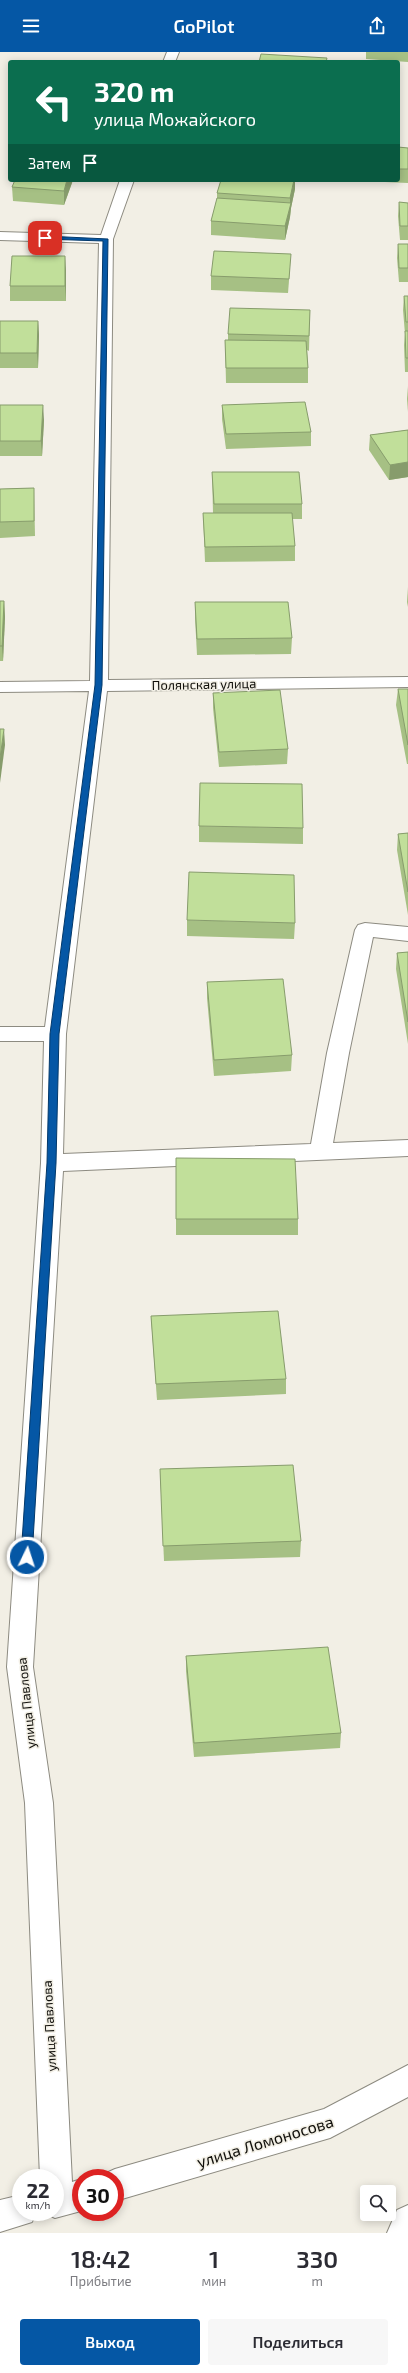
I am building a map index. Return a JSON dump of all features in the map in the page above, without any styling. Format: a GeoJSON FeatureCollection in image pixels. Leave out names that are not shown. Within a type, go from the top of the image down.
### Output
{"type":"FeatureCollection","features":[{"type":"Feature","properties":{"kind":"street","name":"улица Павлова"},"geometry":{"type":"LineString","coordinates":[[62,2169],[39,1803],[20,1667],[52,1163],[55,1034],[99,685],[106,239],[126,182]]}},
{"type":"Feature","properties":{"kind":"street"},"geometry":{"type":"LineString","coordinates":[[0,236],[106,239]]}},
{"type":"Feature","properties":{"kind":"street","name":"Полянская улица"},"geometry":{"type":"LineString","coordinates":[[0,687],[408,682]]}},
{"type":"Feature","properties":{"kind":"street"},"geometry":{"type":"LineString","coordinates":[[321,1151],[338,1053],[365,930],[408,934]]}},
{"type":"Feature","properties":{"kind":"street"},"geometry":{"type":"LineString","coordinates":[[0,1034],[55,1034]]}},
{"type":"Feature","properties":{"kind":"street"},"geometry":{"type":"LineString","coordinates":[[52,1163],[408,1148]]}},
{"type":"Feature","properties":{"kind":"street","name":"улица Ломоносова"},"geometry":{"type":"LineString","coordinates":[[124,2182],[330,2123],[408,2080]]}},
{"type":"Feature","properties":{"kind":"street"},"geometry":{"type":"LineString","coordinates":[[0,2216],[12,2213]]}},
{"type":"Feature","properties":{"kind":"street"},"geometry":{"type":"LineString","coordinates":[[403,2233],[408,2221]]}},
{"type":"Feature","properties":{"kind":"building"},"geometry":{"type":"Polygon","coordinates":[[[261,54],[327,58],[326,60],[260,60],[261,54]]]}},
{"type":"Feature","properties":{"kind":"building"},"geometry":{"type":"Polygon","coordinates":[[[400,147],[408,148],[408,169],[400,169],[400,147]]]}},
{"type":"Feature","properties":{"kind":"building"},"geometry":{"type":"Polygon","coordinates":[[[14,182],[66,182],[64,191],[12,187],[14,182]]]}},
{"type":"Feature","properties":{"kind":"building"},"geometry":{"type":"Polygon","coordinates":[[[220,182],[294,182],[290,198],[217,193],[220,182]]]}},
{"type":"Feature","properties":{"kind":"building"},"geometry":{"type":"Polygon","coordinates":[[[217,198],[291,203],[285,226],[211,221],[217,198]]]}},
{"type":"Feature","properties":{"kind":"building"},"geometry":{"type":"Polygon","coordinates":[[[399,202],[408,203],[408,226],[400,226],[399,202]]]}},
{"type":"Feature","properties":{"kind":"building"},"geometry":{"type":"Polygon","coordinates":[[[398,244],[408,244],[408,268],[399,268],[398,244]]]}},
{"type":"Feature","properties":{"kind":"building"},"geometry":{"type":"Polygon","coordinates":[[[214,251],[291,254],[289,279],[211,276],[214,251]]]}},
{"type":"Feature","properties":{"kind":"building"},"geometry":{"type":"Polygon","coordinates":[[[12,256],[65,256],[65,286],[10,286],[12,256]]]}},
{"type":"Feature","properties":{"kind":"building"},"geometry":{"type":"Polygon","coordinates":[[[404,296],[408,296],[408,322],[406,322],[404,296]]]}},
{"type":"Feature","properties":{"kind":"building"},"geometry":{"type":"Polygon","coordinates":[[[230,308],[310,310],[309,336],[228,334],[230,308]]]}},
{"type":"Feature","properties":{"kind":"building"},"geometry":{"type":"Polygon","coordinates":[[[0,321],[38,321],[37,353],[0,353],[0,321]]]}},
{"type":"Feature","properties":{"kind":"building"},"geometry":{"type":"Polygon","coordinates":[[[405,331],[408,331],[408,358],[406,358],[405,331]]]}},
{"type":"Feature","properties":{"kind":"building"},"geometry":{"type":"Polygon","coordinates":[[[225,340],[306,341],[308,368],[226,368],[225,340]]]}},
{"type":"Feature","properties":{"kind":"building"},"geometry":{"type":"Polygon","coordinates":[[[305,402],[311,432],[226,434],[222,405],[305,402]]]}},
{"type":"Feature","properties":{"kind":"building"},"geometry":{"type":"Polygon","coordinates":[[[0,405],[43,405],[41,441],[0,441],[0,405]]]}},
{"type":"Feature","properties":{"kind":"building"},"geometry":{"type":"Polygon","coordinates":[[[408,430],[408,462],[390,465],[370,435],[408,430]]]}},
{"type":"Feature","properties":{"kind":"building"},"geometry":{"type":"Polygon","coordinates":[[[212,472],[299,472],[302,504],[214,504],[212,472]]]}},
{"type":"Feature","properties":{"kind":"building"},"geometry":{"type":"Polygon","coordinates":[[[34,488],[34,521],[0,522],[0,489],[34,488]]]}},
{"type":"Feature","properties":{"kind":"building"},"geometry":{"type":"Polygon","coordinates":[[[203,513],[292,513],[295,546],[205,547],[203,513]]]}},
{"type":"Feature","properties":{"kind":"building"},"geometry":{"type":"Polygon","coordinates":[[[0,601],[4,601],[2,646],[0,646],[0,601]]]}},
{"type":"Feature","properties":{"kind":"building"},"geometry":{"type":"Polygon","coordinates":[[[195,602],[288,602],[292,638],[197,639],[195,602]]]}},
{"type":"Feature","properties":{"kind":"building"},"geometry":{"type":"Polygon","coordinates":[[[398,689],[408,689],[408,745],[398,689]]]}},
{"type":"Feature","properties":{"kind":"building"},"geometry":{"type":"Polygon","coordinates":[[[280,690],[288,749],[219,752],[213,693],[280,690]]]}},
{"type":"Feature","properties":{"kind":"building"},"geometry":{"type":"Polygon","coordinates":[[[0,729],[4,729],[0,758],[0,729]]]}},
{"type":"Feature","properties":{"kind":"building"},"geometry":{"type":"Polygon","coordinates":[[[200,783],[302,784],[303,828],[199,826],[200,783]]]}},
{"type":"Feature","properties":{"kind":"building"},"geometry":{"type":"Polygon","coordinates":[[[408,833],[408,892],[398,834],[408,833]]]}},
{"type":"Feature","properties":{"kind":"building"},"geometry":{"type":"Polygon","coordinates":[[[189,872],[294,875],[295,923],[187,920],[189,872]]]}},
{"type":"Feature","properties":{"kind":"building"},"geometry":{"type":"Polygon","coordinates":[[[408,952],[408,1022],[397,953],[408,952]]]}},
{"type":"Feature","properties":{"kind":"building"},"geometry":{"type":"Polygon","coordinates":[[[283,979],[292,1055],[214,1060],[207,982],[283,979]]]}},
{"type":"Feature","properties":{"kind":"building"},"geometry":{"type":"Polygon","coordinates":[[[176,1158],[295,1159],[298,1219],[176,1219],[176,1158]]]}},
{"type":"Feature","properties":{"kind":"building"},"geometry":{"type":"Polygon","coordinates":[[[278,1311],[286,1379],[156,1384],[151,1316],[278,1311]]]}},
{"type":"Feature","properties":{"kind":"building"},"geometry":{"type":"Polygon","coordinates":[[[293,1465],[301,1541],[163,1546],[160,1469],[293,1465]]]}},
{"type":"Feature","properties":{"kind":"building"},"geometry":{"type":"Polygon","coordinates":[[[328,1647],[341,1733],[194,1743],[186,1656],[328,1647]]]}},
{"type":"Feature","properties":{"kind":"route"},"geometry":{"type":"LineString","coordinates":[[27,1557],[52,1163],[55,1034],[99,685],[106,239],[45,238]]}}]}
